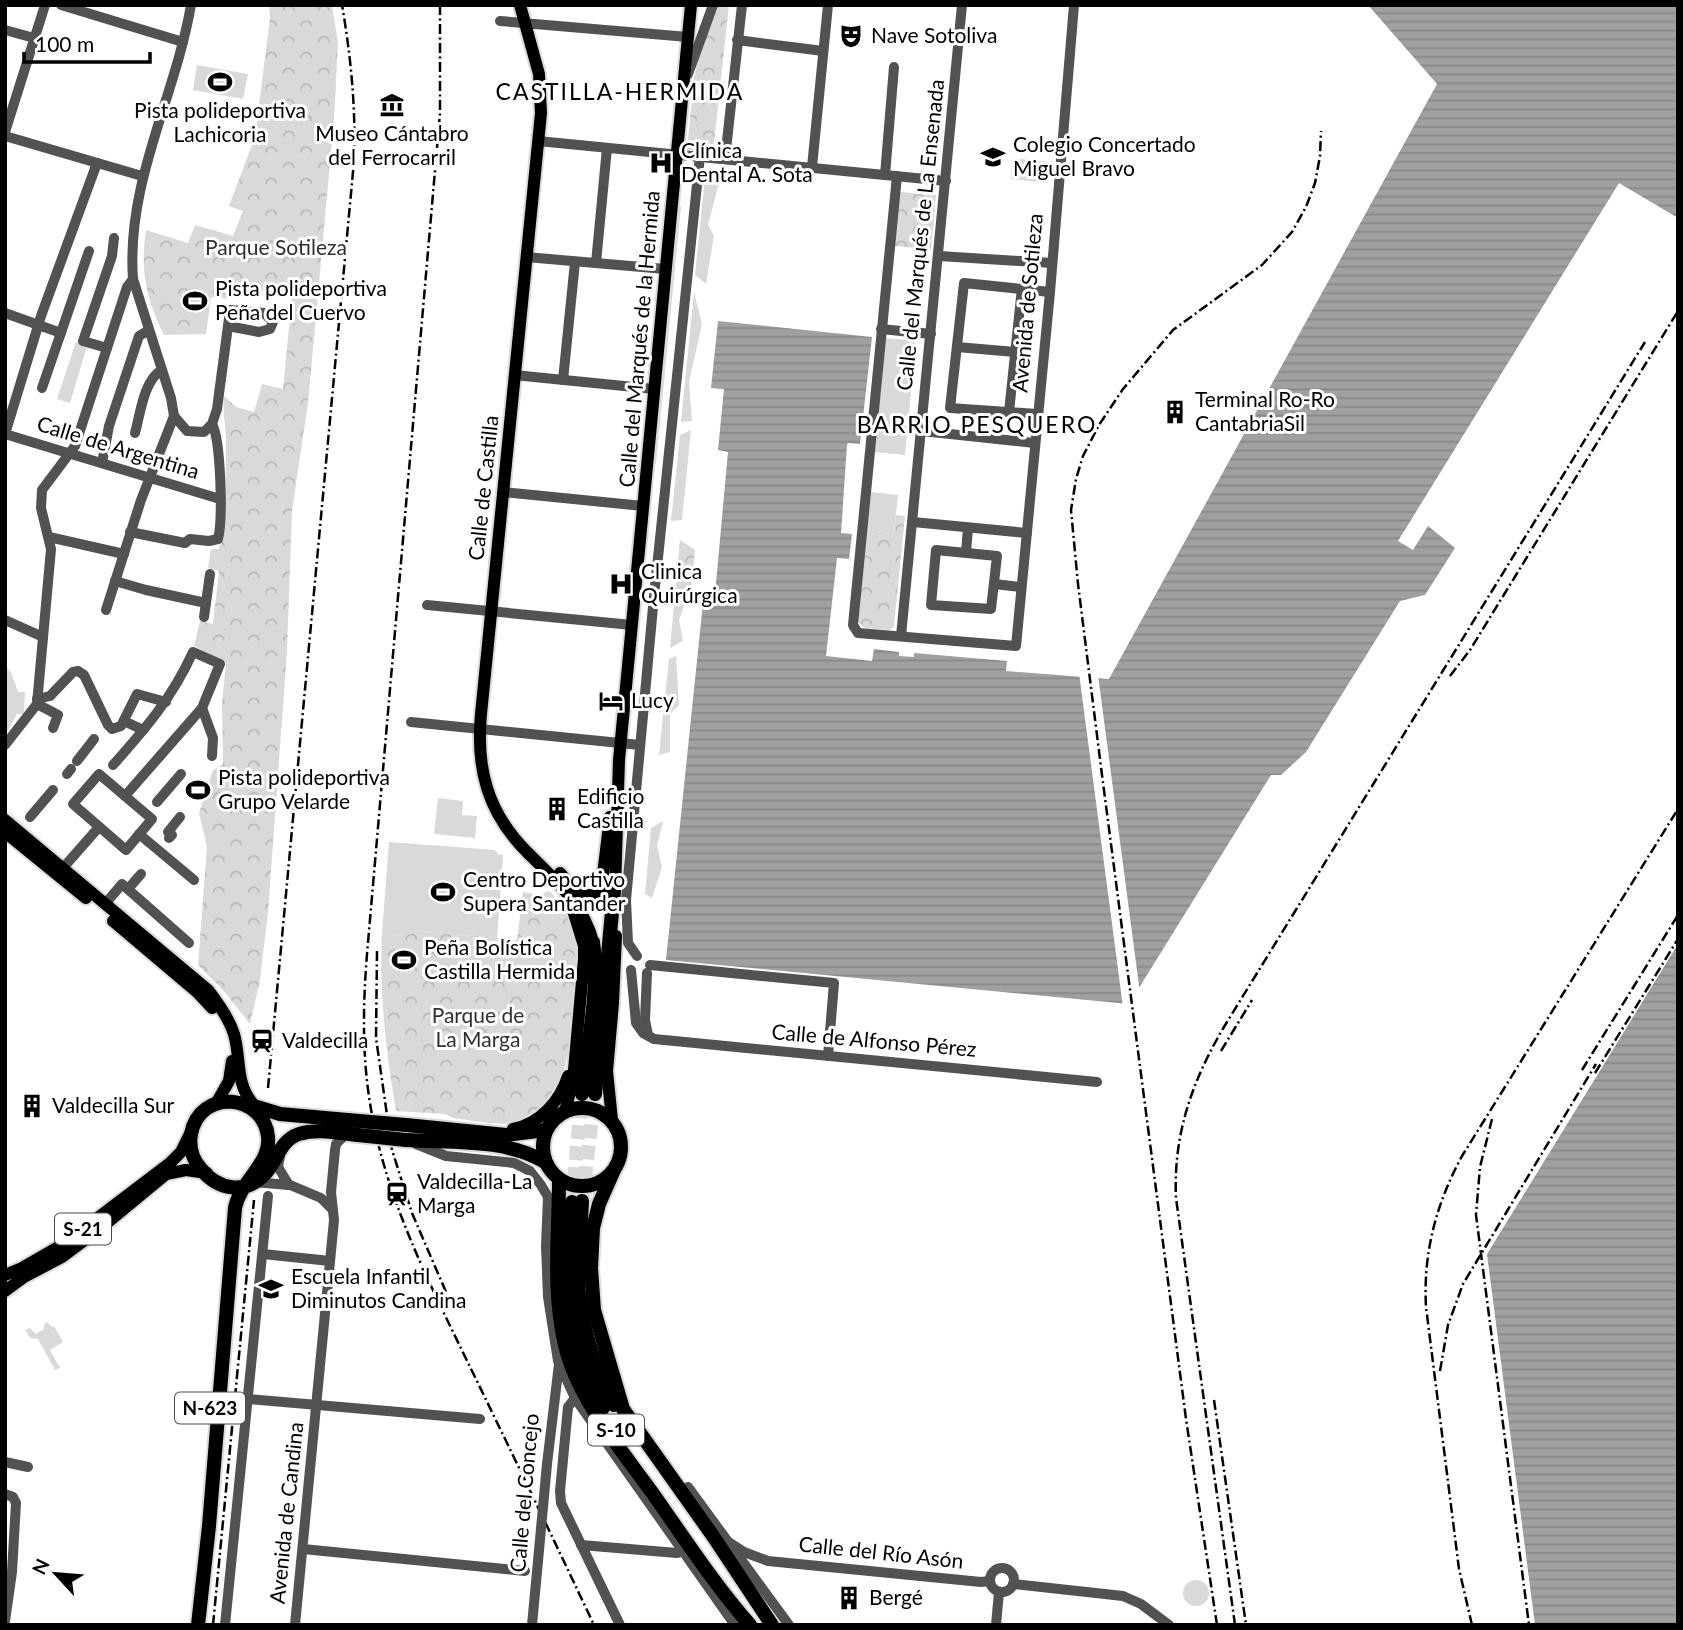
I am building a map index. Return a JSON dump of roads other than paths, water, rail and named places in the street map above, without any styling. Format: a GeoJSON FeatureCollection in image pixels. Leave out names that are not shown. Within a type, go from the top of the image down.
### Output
{"type":"FeatureCollection","features":[{"type":"Feature","properties":{"kind":"highway"},"geometry":{"type":"LineString","coordinates":[[593,942],[595,965],[588,1094],[615,880]]}},
{"type":"Feature","properties":{"kind":"highway"},"geometry":{"type":"LineString","coordinates":[[215,1181],[204,1165],[196,1145],[199,1126],[215,1101],[235,1101],[273,1113],[347,1128],[509,1147],[533,1154],[545,1162]]}},
{"type":"Feature","properties":{"kind":"highway","name":"S-21"},"geometry":{"type":"LineString","coordinates":[[189,1130],[215,1101]]}},
{"type":"Feature","properties":{"kind":"highway"},"geometry":{"type":"LineString","coordinates":[[257,1107],[272,1129],[273,1156]]}},
{"type":"Feature","properties":{"kind":"highway"},"geometry":{"type":"LineString","coordinates":[[249,1183],[265,1156],[269,1140],[257,1107]]}},
{"type":"Feature","properties":{"kind":"highway"},"geometry":{"type":"LineString","coordinates":[[614,1170],[600,1182],[583,1186],[570,1185],[559,1179],[545,1162],[542,1146],[546,1129],[565,1111],[577,1107],[589,1108],[600,1111],[612,1120],[621,1138],[622,1149],[614,1170],[599,1204],[591,1248],[594,1310],[608,1363],[623,1409],[772,1625]]}},
{"type":"Feature","properties":{"kind":"highway"},"geometry":{"type":"LineString","coordinates":[[249,1183],[273,1156],[280,1138],[298,1130],[347,1128]]}},
{"type":"Feature","properties":{"kind":"highway"},"geometry":{"type":"LineString","coordinates":[[406,1133],[518,1135],[546,1129]]}},
{"type":"Feature","properties":{"kind":"highway"},"geometry":{"type":"LineString","coordinates":[[189,1130],[192,1152],[215,1181]]}},
{"type":"Feature","properties":{"kind":"highway"},"geometry":{"type":"LineString","coordinates":[[559,1179],[558,1305],[565,1346],[573,1369],[611,1436],[726,1598],[752,1625]]}},
{"type":"Feature","properties":{"kind":"highway","name":"S-21"},"geometry":{"type":"LineString","coordinates":[[215,1181],[228,1188],[249,1183]]}},
{"type":"Feature","properties":{"kind":"highway","name":"N-623"},"geometry":{"type":"LineString","coordinates":[[190,1625],[227,1225],[226,1206],[215,1181]]}},
{"type":"Feature","properties":{"kind":"highway","name":"N-623"},"geometry":{"type":"LineString","coordinates":[[198,1625],[231,1267],[240,1202],[249,1183]]}},
{"type":"Feature","properties":{"kind":"highway","name":"S-10"},"geometry":{"type":"LineString","coordinates":[[752,1625],[621,1439],[603,1410],[583,1362],[571,1314],[568,1265],[577,1201],[578,1279],[584,1325],[596,1369],[629,1432],[772,1625]]}},
{"type":"Feature","properties":{"kind":"highway"},"geometry":{"type":"LineString","coordinates":[[553,1327],[558,1305]]}},
{"type":"Feature","properties":{"kind":"highway"},"geometry":{"type":"LineString","coordinates":[[608,1363],[638,1421],[688,1487]]}},
{"type":"Feature","properties":{"kind":"highway"},"geometry":{"type":"LineString","coordinates":[[634,1466],[634,1482]]}},
{"type":"Feature","properties":{"kind":"main road","name":"Calle de Castilla"},"geometry":{"type":"LineString","coordinates":[[520,5],[539,74],[538,141],[479,756],[484,783],[503,823],[568,894],[586,920],[593,942]]}},
{"type":"Feature","properties":{"kind":"main road","name":"Calle del Marqués de la Hermida"},"geometry":{"type":"LineString","coordinates":[[612,1120],[607,1071],[615,952],[619,765],[643,508],[648,388],[665,269],[691,5]]}},
{"type":"Feature","properties":{"kind":"main road"},"geometry":{"type":"LineString","coordinates":[[503,823],[579,892],[595,895],[601,891],[603,881],[609,820],[619,765]]}},
{"type":"Feature","properties":{"kind":"main road"},"geometry":{"type":"LineString","coordinates":[[5,820],[20,826],[201,996],[219,1018],[234,1051],[231,1074],[215,1101]]}},
{"type":"Feature","properties":{"kind":"main road"},"geometry":{"type":"LineString","coordinates":[[20,826],[63,868],[214,998],[228,1020],[240,1079],[246,1094],[257,1107]]}},
{"type":"Feature","properties":{"kind":"main road"},"geometry":{"type":"LineString","coordinates":[[565,1111],[573,1081],[584,946],[568,894]]}},
{"type":"Feature","properties":{"kind":"main road"},"geometry":{"type":"LineString","coordinates":[[493,1133],[527,1126],[549,1109],[564,1088],[576,1049]]}},
{"type":"Feature","properties":{"kind":"main road","name":"S-21"},"geometry":{"type":"LineString","coordinates":[[5,1275],[62,1245],[174,1160],[189,1130]]}},
{"type":"Feature","properties":{"kind":"main road","name":"S-21"},"geometry":{"type":"LineString","coordinates":[[5,1291],[62,1257],[170,1173],[186,1170],[215,1181]]}},
{"type":"Feature","properties":{"kind":"main road","name":"S-21"},"geometry":{"type":"LineString","coordinates":[[5,1266],[35,1260]]}},
{"type":"Feature","properties":{"kind":"main road","name":"S-21"},"geometry":{"type":"LineString","coordinates":[[5,1284],[24,1278]]}},
{"type":"Feature","properties":{"kind":"street"},"geometry":{"type":"LineString","coordinates":[[45,5],[5,134],[142,176]]}},
{"type":"Feature","properties":{"kind":"street"},"geometry":{"type":"LineString","coordinates":[[61,5],[183,42]]}},
{"type":"Feature","properties":{"kind":"street"},"geometry":{"type":"LineString","coordinates":[[191,5],[183,42],[142,176],[132,263],[134,279],[174,416],[179,424],[191,432],[204,432],[212,424],[217,409],[228,326]]}},
{"type":"Feature","properties":{"kind":"street"},"geometry":{"type":"LineString","coordinates":[[683,88],[713,5]]}},
{"type":"Feature","properties":{"kind":"street"},"geometry":{"type":"LineString","coordinates":[[725,159],[742,5]]}},
{"type":"Feature","properties":{"kind":"street"},"geometry":{"type":"LineString","coordinates":[[812,167],[828,5]]}},
{"type":"Feature","properties":{"kind":"street","name":"Calle del Marqués de La Ensenada"},"geometry":{"type":"LineString","coordinates":[[901,636],[962,5]]}},
{"type":"Feature","properties":{"kind":"street","name":"Avenida de Sotileza"},"geometry":{"type":"LineString","coordinates":[[901,636],[1016,646],[1074,5]]}},
{"type":"Feature","properties":{"kind":"street"},"geometry":{"type":"LineString","coordinates":[[500,21],[688,37]]}},
{"type":"Feature","properties":{"kind":"street"},"geometry":{"type":"LineString","coordinates":[[5,30],[34,38]]}},
{"type":"Feature","properties":{"kind":"street"},"geometry":{"type":"LineString","coordinates":[[737,40],[823,51]]}},
{"type":"Feature","properties":{"kind":"street"},"geometry":{"type":"LineString","coordinates":[[885,175],[894,67]]}},
{"type":"Feature","properties":{"kind":"street"},"geometry":{"type":"LineString","coordinates":[[5,87],[19,90]]}},
{"type":"Feature","properties":{"kind":"street"},"geometry":{"type":"LineString","coordinates":[[538,141],[946,181]]}},
{"type":"Feature","properties":{"kind":"street"},"geometry":{"type":"LineString","coordinates":[[596,263],[607,148]]}},
{"type":"Feature","properties":{"kind":"street"},"geometry":{"type":"LineString","coordinates":[[637,956],[628,943],[626,901],[700,156]]}},
{"type":"Feature","properties":{"kind":"street"},"geometry":{"type":"LineString","coordinates":[[5,434],[38,324],[97,163]]}},
{"type":"Feature","properties":{"kind":"street"},"geometry":{"type":"LineString","coordinates":[[897,176],[853,625],[858,633],[901,636]]}},
{"type":"Feature","properties":{"kind":"street"},"geometry":{"type":"LineString","coordinates":[[107,348],[83,341],[111,256],[114,238]]}},
{"type":"Feature","properties":{"kind":"street"},"geometry":{"type":"LineString","coordinates":[[42,388],[89,251]]}},
{"type":"Feature","properties":{"kind":"street"},"geometry":{"type":"LineString","coordinates":[[939,256],[1052,263]]}},
{"type":"Feature","properties":{"kind":"street"},"geometry":{"type":"LineString","coordinates":[[526,257],[665,269]]}},
{"type":"Feature","properties":{"kind":"street"},"geometry":{"type":"LineString","coordinates":[[563,380],[575,261]]}},
{"type":"Feature","properties":{"kind":"street"},"geometry":{"type":"LineString","coordinates":[[5,745],[37,701],[51,549],[41,508],[42,490],[71,455],[127,287],[134,279]]}},
{"type":"Feature","properties":{"kind":"street"},"geometry":{"type":"LineString","coordinates":[[1037,414],[950,408],[964,283],[1050,292]]}},
{"type":"Feature","properties":{"kind":"street"},"geometry":{"type":"LineString","coordinates":[[1009,412],[1022,288]]}},
{"type":"Feature","properties":{"kind":"street"},"geometry":{"type":"LineString","coordinates":[[5,313],[61,333]]}},
{"type":"Feature","properties":{"kind":"street"},"geometry":{"type":"LineString","coordinates":[[881,329],[931,334]]}},
{"type":"Feature","properties":{"kind":"street"},"geometry":{"type":"LineString","coordinates":[[102,463],[109,425],[139,336],[149,330]]}},
{"type":"Feature","properties":{"kind":"street"},"geometry":{"type":"LineString","coordinates":[[957,347],[1015,352]]}},
{"type":"Feature","properties":{"kind":"street"},"geometry":{"type":"LineString","coordinates":[[135,433],[151,380],[162,370]]}},
{"type":"Feature","properties":{"kind":"street"},"geometry":{"type":"LineString","coordinates":[[514,376],[648,388]]}},
{"type":"Feature","properties":{"kind":"street"},"geometry":{"type":"LineString","coordinates":[[106,610],[130,532],[174,416]]}},
{"type":"Feature","properties":{"kind":"street","name":"Calle de Argentina"},"geometry":{"type":"LineString","coordinates":[[130,532],[184,543],[190,539],[218,539],[220,499],[217,439],[212,424]]}},
{"type":"Feature","properties":{"kind":"street"},"geometry":{"type":"LineString","coordinates":[[922,431],[1035,443]]}},
{"type":"Feature","properties":{"kind":"street","name":"Calle de Argentina"},"geometry":{"type":"LineString","coordinates":[[5,434],[220,499]]}},
{"type":"Feature","properties":{"kind":"street"},"geometry":{"type":"LineString","coordinates":[[503,492],[643,508]]}},
{"type":"Feature","properties":{"kind":"street","name":"Calle del Marqués de la Hermida"},"geometry":{"type":"LineString","coordinates":[[643,508],[663,512]]}},
{"type":"Feature","properties":{"kind":"street"},"geometry":{"type":"LineString","coordinates":[[913,522],[1027,533]]}},
{"type":"Feature","properties":{"kind":"street"},"geometry":{"type":"LineString","coordinates":[[966,552],[968,528]]}},
{"type":"Feature","properties":{"kind":"street"},"geometry":{"type":"LineString","coordinates":[[49,537],[124,554]]}},
{"type":"Feature","properties":{"kind":"street"},"geometry":{"type":"LineString","coordinates":[[936,550],[966,552],[997,556],[991,609],[931,605],[936,550]]}},
{"type":"Feature","properties":{"kind":"street"},"geometry":{"type":"LineString","coordinates":[[204,617],[210,574]]}},
{"type":"Feature","properties":{"kind":"street"},"geometry":{"type":"LineString","coordinates":[[115,581],[206,603]]}},
{"type":"Feature","properties":{"kind":"street"},"geometry":{"type":"LineString","coordinates":[[994,584],[1021,587]]}},
{"type":"Feature","properties":{"kind":"street"},"geometry":{"type":"LineString","coordinates":[[427,605],[632,625]]}},
{"type":"Feature","properties":{"kind":"street"},"geometry":{"type":"LineString","coordinates":[[5,620],[43,637]]}},
{"type":"Feature","properties":{"kind":"street"},"geometry":{"type":"LineString","coordinates":[[125,796],[202,708],[220,664],[193,652],[179,683],[166,702],[107,772],[99,774],[73,804],[126,850],[152,819],[151,809],[181,774]]}},
{"type":"Feature","properties":{"kind":"street"},"geometry":{"type":"LineString","coordinates":[[37,701],[50,696],[73,672],[81,672],[85,675],[108,725],[115,729],[121,726],[138,694],[166,702]]}},
{"type":"Feature","properties":{"kind":"street"},"geometry":{"type":"LineString","coordinates":[[37,701],[58,715],[53,728]]}},
{"type":"Feature","properties":{"kind":"street"},"geometry":{"type":"LineString","coordinates":[[202,708],[214,738],[212,756]]}},
{"type":"Feature","properties":{"kind":"street"},"geometry":{"type":"LineString","coordinates":[[124,721],[143,730]]}},
{"type":"Feature","properties":{"kind":"street"},"geometry":{"type":"LineString","coordinates":[[411,722],[640,745]]}},
{"type":"Feature","properties":{"kind":"street"},"geometry":{"type":"LineString","coordinates":[[72,768],[94,739]]}},
{"type":"Feature","properties":{"kind":"street"},"geometry":{"type":"LineString","coordinates":[[107,772],[125,796],[151,809]]}},
{"type":"Feature","properties":{"kind":"street"},"geometry":{"type":"LineString","coordinates":[[20,826],[53,790]]}},
{"type":"Feature","properties":{"kind":"street"},"geometry":{"type":"LineString","coordinates":[[163,845],[172,835],[168,832],[180,817]]}},
{"type":"Feature","properties":{"kind":"street"},"geometry":{"type":"LineString","coordinates":[[63,868],[99,827]]}},
{"type":"Feature","properties":{"kind":"street"},"geometry":{"type":"LineString","coordinates":[[139,834],[163,845],[194,880]]}},
{"type":"Feature","properties":{"kind":"street"},"geometry":{"type":"LineString","coordinates":[[128,889],[141,874]]}},
{"type":"Feature","properties":{"kind":"street"},"geometry":{"type":"LineString","coordinates":[[105,904],[122,884],[189,943]]}},
{"type":"Feature","properties":{"kind":"street"},"geometry":{"type":"LineString","coordinates":[[648,1035],[645,1020],[649,969],[834,983],[828,1056]]}},
{"type":"Feature","properties":{"kind":"street"},"geometry":{"type":"LineString","coordinates":[[631,970],[636,1023],[638,1028],[648,1035]]}},
{"type":"Feature","properties":{"kind":"street","name":"Calle de Alfonso Pérez"},"geometry":{"type":"LineString","coordinates":[[648,1035],[664,1041],[1097,1082]]}},
{"type":"Feature","properties":{"kind":"street"},"geometry":{"type":"LineString","coordinates":[[285,1183],[278,1163],[288,1145],[305,1137],[328,1136],[347,1128]]}},
{"type":"Feature","properties":{"kind":"street","name":"Avenida de Candina"},"geometry":{"type":"LineString","coordinates":[[295,1625],[334,1220],[331,1208],[335,1150],[347,1128]]}},
{"type":"Feature","properties":{"kind":"street"},"geometry":{"type":"LineString","coordinates":[[406,1133],[446,1156],[499,1160],[521,1166],[530,1171],[541,1185],[548,1197],[548,1297],[559,1364],[575,1398],[735,1625]]}},
{"type":"Feature","properties":{"kind":"street"},"geometry":{"type":"LineString","coordinates":[[273,1156],[285,1183]]}},
{"type":"Feature","properties":{"kind":"street"},"geometry":{"type":"LineString","coordinates":[[249,1183],[285,1183],[321,1198],[331,1208]]}},
{"type":"Feature","properties":{"kind":"street"},"geometry":{"type":"LineString","coordinates":[[225,1625],[268,1196]]}},
{"type":"Feature","properties":{"kind":"street"},"geometry":{"type":"LineString","coordinates":[[263,1254],[330,1261]]}},
{"type":"Feature","properties":{"kind":"street","name":"Calle del Concejo"},"geometry":{"type":"LineString","coordinates":[[532,1625],[555,1380],[559,1364]]}},
{"type":"Feature","properties":{"kind":"street"},"geometry":{"type":"LineString","coordinates":[[575,1398],[568,1407],[561,1503],[620,1625]]}},
{"type":"Feature","properties":{"kind":"street","name":"Avenida de Candina"},"geometry":{"type":"LineString","coordinates":[[248,1399],[480,1419]]}},
{"type":"Feature","properties":{"kind":"street"},"geometry":{"type":"LineString","coordinates":[[5,1462],[27,1467]]}},
{"type":"Feature","properties":{"kind":"street"},"geometry":{"type":"LineString","coordinates":[[688,1487],[789,1625]]}},
{"type":"Feature","properties":{"kind":"street"},"geometry":{"type":"LineString","coordinates":[[6,1624],[16,1503],[7,1494]]}},
{"type":"Feature","properties":{"kind":"street","name":"Calle del Río Asón"},"geometry":{"type":"LineString","coordinates":[[730,1543],[744,1552],[768,1561],[990,1581]]}},
{"type":"Feature","properties":{"kind":"street"},"geometry":{"type":"LineString","coordinates":[[581,1545],[677,1553],[682,1551]]}},
{"type":"Feature","properties":{"kind":"street"},"geometry":{"type":"LineString","coordinates":[[303,1549],[525,1571]]}},
{"type":"Feature","properties":{"kind":"street","name":"Calle del Río Asón"},"geometry":{"type":"LineString","coordinates":[[753,1576],[757,1565],[768,1561]]}},
{"type":"Feature","properties":{"kind":"street"},"geometry":{"type":"LineString","coordinates":[[1002,1567],[1012,1572],[1013,1584],[1009,1590],[999,1592],[990,1581],[994,1571],[1002,1567]]}},
{"type":"Feature","properties":{"kind":"street"},"geometry":{"type":"LineString","coordinates":[[1013,1584],[1111,1594],[1141,1604],[1168,1625]]}},
{"type":"Feature","properties":{"kind":"street"},"geometry":{"type":"LineString","coordinates":[[996,1625],[999,1592]]}},
{"type":"Feature","properties":{"kind":"tunnel"},"geometry":{"type":"LineString","coordinates":[[572,1202],[582,1094]]}},
{"type":"Feature","properties":{"kind":"tunnel"},"geometry":{"type":"LineString","coordinates":[[582,1201],[595,1094]]}},
{"type":"Feature","properties":{"kind":"railway"},"geometry":{"type":"LineString","coordinates":[[268,1088],[354,161],[352,83],[342,5]]}},
{"type":"Feature","properties":{"kind":"railway"},"geometry":{"type":"LineString","coordinates":[[440,5],[440,113],[367,954],[364,1048],[377,1139],[386,1173],[411,1240],[440,1306],[594,1625]]}},
{"type":"Feature","properties":{"kind":"railway"},"geometry":{"type":"LineString","coordinates":[[1217,1625],[1186,1419],[1102,775],[1071,510],[1083,456],[1099,425],[1123,389],[1173,330],[1262,265],[1292,232],[1315,183],[1321,131]]}},
{"type":"Feature","properties":{"kind":"railway"},"geometry":{"type":"LineString","coordinates":[[1450,676],[1470,650],[1678,311]]}},
{"type":"Feature","properties":{"kind":"railway"},"geometry":{"type":"LineString","coordinates":[[1235,1625],[1176,1198],[1178,1151],[1195,1085],[1227,1022],[1645,342]]}},
{"type":"Feature","properties":{"kind":"railway"},"geometry":{"type":"LineString","coordinates":[[1472,1625],[1459,1569],[1426,1307],[1427,1267],[1433,1229],[1445,1192],[1462,1156],[1678,809]]}},
{"type":"Feature","properties":{"kind":"railway"},"geometry":{"type":"LineString","coordinates":[[1582,1070],[1678,915]]}},
{"type":"Feature","properties":{"kind":"railway"},"geometry":{"type":"LineString","coordinates":[[1595,1073],[1678,939]]}},
{"type":"Feature","properties":{"kind":"railway"},"geometry":{"type":"LineString","coordinates":[[377,951],[376,1038],[392,1150],[412,1213],[452,1306]]}},
{"type":"Feature","properties":{"kind":"railway"},"geometry":{"type":"LineString","coordinates":[[1221,1051],[1252,1000]]}},
{"type":"Feature","properties":{"kind":"railway"},"geometry":{"type":"LineString","coordinates":[[1440,1371],[1448,1325],[1463,1284],[1596,1064]]}},
{"type":"Feature","properties":{"kind":"railway"},"geometry":{"type":"LineString","coordinates":[[1492,1119],[1480,1167],[1476,1215],[1529,1625]]}},
{"type":"Feature","properties":{"kind":"railway"},"geometry":{"type":"LineString","coordinates":[[213,1625],[254,1200]]}},
{"type":"Feature","properties":{"kind":"railway"},"geometry":{"type":"LineString","coordinates":[[1214,1400],[1246,1625]]}},
{"type":"Feature","properties":{"kind":"place","name":"Nave Sotoliva"},"geometry":{"type":"Point","coordinates":[851,36]}},
{"type":"Feature","properties":{"kind":"place","name":"Pista polideportiva Lachicoria"},"geometry":{"type":"Point","coordinates":[220,82]}},
{"type":"Feature","properties":{"kind":"place","name":"Museo Cántabro del Ferrocarril"},"geometry":{"type":"Point","coordinates":[392,105]}},
{"type":"Feature","properties":{"kind":"place","name":"Colegio Concertado Miguel Bravo"},"geometry":{"type":"Point","coordinates":[993,157]}},
{"type":"Feature","properties":{"kind":"place","name":"Clínica Dental A. Sota"},"geometry":{"type":"Point","coordinates":[661,163]}},
{"type":"Feature","properties":{"kind":"place","name":"Pista polideportiva Peña del Cuervo"},"geometry":{"type":"Point","coordinates":[195,301]}},
{"type":"Feature","properties":{"kind":"place","name":"Terminal Ro-Ro CantabriaSil"},"geometry":{"type":"Point","coordinates":[1175,412]}},
{"type":"Feature","properties":{"kind":"place","name":"Clinica Quirúrgica"},"geometry":{"type":"Point","coordinates":[621,584]}},
{"type":"Feature","properties":{"kind":"place","name":"Lucy"},"geometry":{"type":"Point","coordinates":[611,701]}},
{"type":"Feature","properties":{"kind":"place","name":"Pista polideportiva Grupo Velarde"},"geometry":{"type":"Point","coordinates":[198,790]}},
{"type":"Feature","properties":{"kind":"place","name":"Edificio Castilla"},"geometry":{"type":"Point","coordinates":[557,809]}},
{"type":"Feature","properties":{"kind":"place","name":"Centro Deportivo Supera Santander"},"geometry":{"type":"Point","coordinates":[443,892]}},
{"type":"Feature","properties":{"kind":"place","name":"Peña Bolística Castilla Hermida"},"geometry":{"type":"Point","coordinates":[404,960]}},
{"type":"Feature","properties":{"kind":"place","name":"Valdecilla"},"geometry":{"type":"Point","coordinates":[262,1041]}},
{"type":"Feature","properties":{"kind":"place","name":"Valdecilla Sur"},"geometry":{"type":"Point","coordinates":[32,1106]}},
{"type":"Feature","properties":{"kind":"place","name":"Valdecilla-La Marga"},"geometry":{"type":"Point","coordinates":[397,1194]}},
{"type":"Feature","properties":{"kind":"place","name":"Escuela Infantil Diminutos Candina"},"geometry":{"type":"Point","coordinates":[271,1289]}},
{"type":"Feature","properties":{"kind":"place","name":"Bergé"},"geometry":{"type":"Point","coordinates":[849,1598]}},
{"type":"Feature","properties":{"kind":"district","name":"CASTILLA-HERMIDA"},"geometry":{"type":"Point","coordinates":[620,92]}},
{"type":"Feature","properties":{"kind":"district","name":"BARRIO PESQUERO"},"geometry":{"type":"Point","coordinates":[977,425]}},
{"type":"Feature","properties":{"kind":"park label","name":"Parque Sotileza"},"geometry":{"type":"Point","coordinates":[276,248]}},
{"type":"Feature","properties":{"kind":"park label","name":"Parque de La Marga"},"geometry":{"type":"Point","coordinates":[478,1028]}}]}
